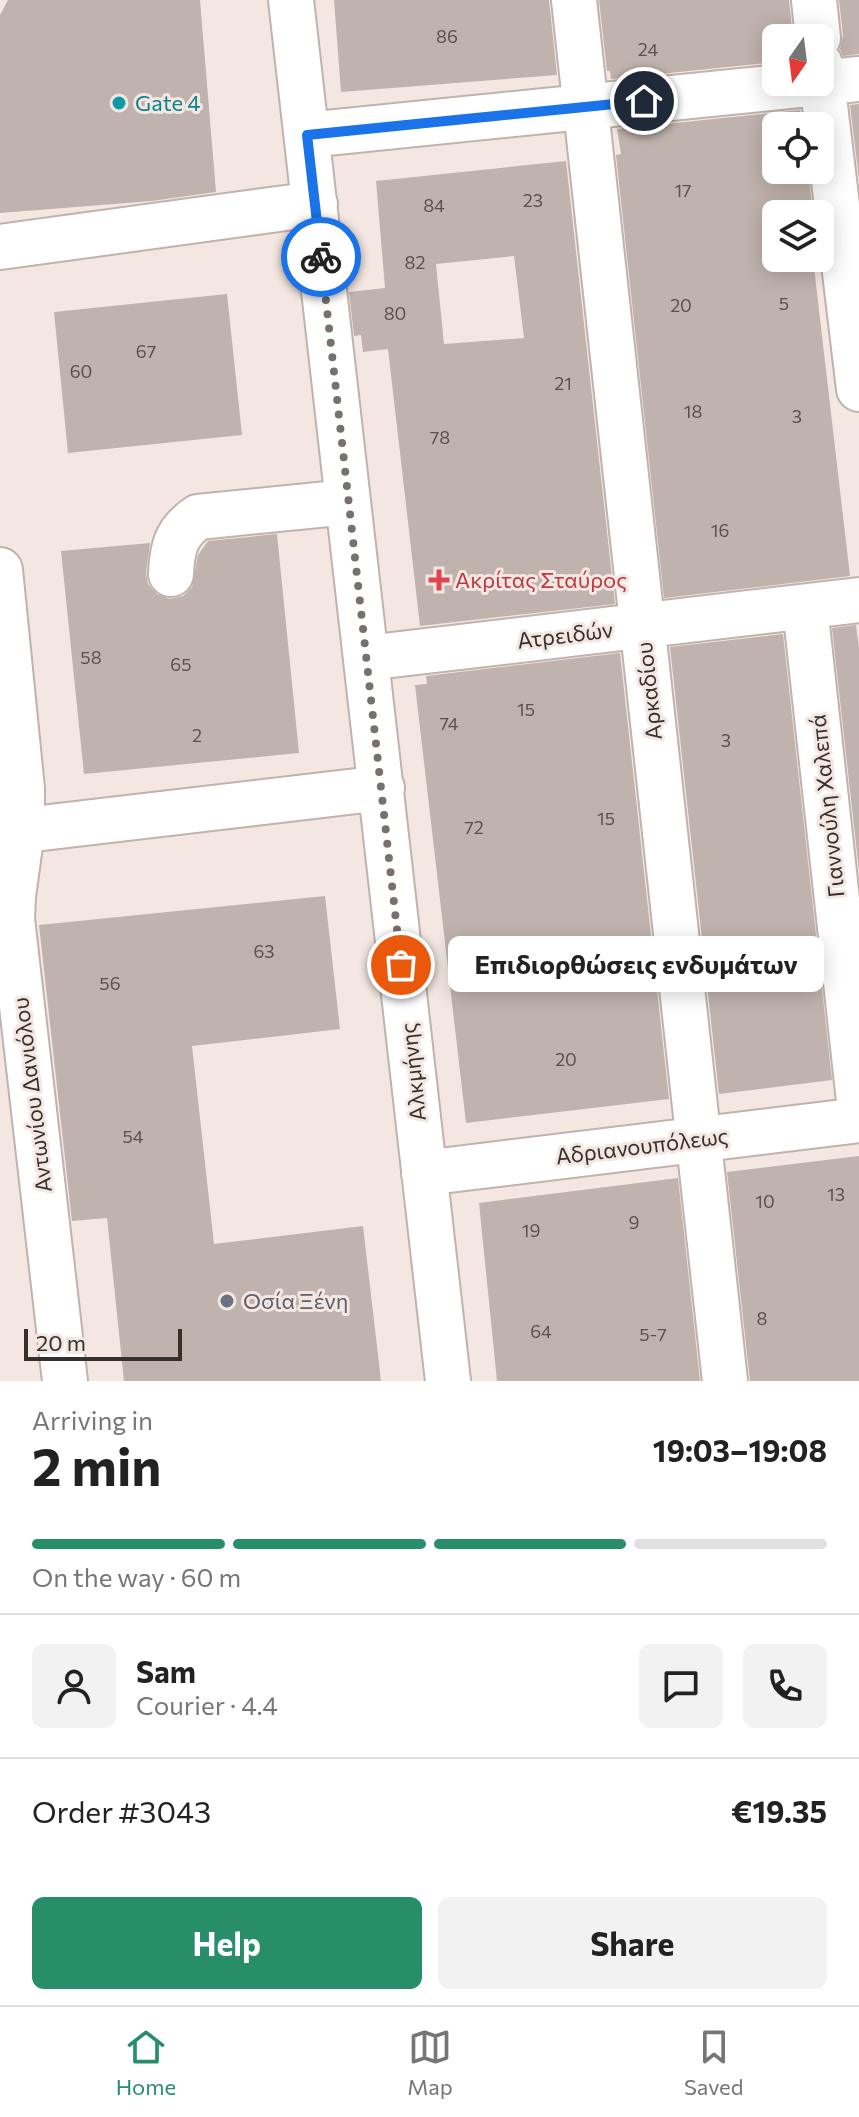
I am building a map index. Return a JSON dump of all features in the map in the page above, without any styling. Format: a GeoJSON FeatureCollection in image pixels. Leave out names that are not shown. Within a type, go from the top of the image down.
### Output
{"type":"FeatureCollection","features":[{"type":"Feature","properties":{"kind":"street","name":"Αλκμήνης"},"geometry":{"type":"LineString","coordinates":[[291,0],[448,1381]]}},
{"type":"Feature","properties":{"kind":"street","name":"Αρκαδίου"},"geometry":{"type":"LineString","coordinates":[[574,0],[725,1381]]}},
{"type":"Feature","properties":{"kind":"street"},"geometry":{"type":"LineString","coordinates":[[814,0],[817,24]]}},
{"type":"Feature","properties":{"kind":"street"},"geometry":{"type":"LineString","coordinates":[[834,76],[859,389]]}},
{"type":"Feature","properties":{"kind":"street"},"geometry":{"type":"LineString","coordinates":[[307,135],[585,107],[762,85]]}},
{"type":"Feature","properties":{"kind":"street"},"geometry":{"type":"LineString","coordinates":[[0,247],[315,204]]}},
{"type":"Feature","properties":{"kind":"street"},"geometry":{"type":"LineString","coordinates":[[171,574],[176,540],[184,526],[198,517],[348,502]]}},
{"type":"Feature","properties":{"kind":"street","name":"Αντωνίου Δανιόλου"},"geometry":{"type":"LineString","coordinates":[[0,570],[21,776],[11,832],[13,928],[65,1381]]}},
{"type":"Feature","properties":{"kind":"street","name":"Ατρειδών"},"geometry":{"type":"LineString","coordinates":[[366,658],[859,600]]}},
{"type":"Feature","properties":{"kind":"street","name":"Γιαννούλη Χαλεπά"},"geometry":{"type":"LineString","coordinates":[[805,607],[859,1101]]}},
{"type":"Feature","properties":{"kind":"street"},"geometry":{"type":"LineString","coordinates":[[11,832],[382,788]]}},
{"type":"Feature","properties":{"kind":"street","name":"Αδριανουπόλεως"},"geometry":{"type":"LineString","coordinates":[[424,1173],[859,1120]]}},
{"type":"Feature","properties":{"kind":"building","name":"Gate 4"},"geometry":{"type":"Polygon","coordinates":[[[8,0],[200,0],[216,192],[152,201],[0,213],[0,15],[8,0]]]}},
{"type":"Feature","properties":{"kind":"building"},"geometry":{"type":"Polygon","coordinates":[[[334,0],[549,0],[557,75],[341,92],[334,0]]]}},
{"type":"Feature","properties":{"kind":"building"},"geometry":{"type":"Polygon","coordinates":[[[599,0],[789,0],[792,24],[762,24],[762,63],[611,79],[610,71],[607,71],[599,0]]]}},
{"type":"Feature","properties":{"kind":"building"},"geometry":{"type":"Polygon","coordinates":[[[839,0],[859,0],[859,54],[843,56],[840,49],[843,35],[839,0]]]}},
{"type":"Feature","properties":{"kind":"building"},"geometry":{"type":"Polygon","coordinates":[[[859,104],[859,179],[850,105],[859,104]]]}},
{"type":"Feature","properties":{"kind":"building"},"geometry":{"type":"Polygon","coordinates":[[[762,114],[762,184],[810,184],[811,200],[762,200],[762,272],[815,272],[850,576],[664,598],[616,155],[621,154],[617,129],[762,114]]]}},
{"type":"Feature","properties":{"kind":"building"},"geometry":{"type":"Polygon","coordinates":[[[566,161],[615,604],[420,626],[388,349],[363,352],[361,335],[354,336],[349,292],[385,288],[376,181],[566,161]],[[514,256],[436,264],[444,344],[524,338],[514,256]]]}},
{"type":"Feature","properties":{"kind":"building"},"geometry":{"type":"Polygon","coordinates":[[[227,294],[242,435],[68,453],[54,312],[227,294]]]}},
{"type":"Feature","properties":{"kind":"building"},"geometry":{"type":"Polygon","coordinates":[[[277,534],[299,753],[84,774],[61,551],[150,543],[146,573],[148,584],[157,594],[170,599],[183,596],[192,587],[198,555],[208,541],[277,534]]]}},
{"type":"Feature","properties":{"kind":"building"},"geometry":{"type":"Polygon","coordinates":[[[856,625],[859,648],[859,871],[832,628],[856,625]]]}},
{"type":"Feature","properties":{"kind":"building"},"geometry":{"type":"Polygon","coordinates":[[[783,634],[832,1080],[719,1094],[670,647],[783,634]]]}},
{"type":"Feature","properties":{"kind":"building"},"geometry":{"type":"Polygon","coordinates":[[[620,653],[669,1099],[466,1123],[415,685],[427,684],[426,676],[620,653]]]}},
{"type":"Feature","properties":{"kind":"building"},"geometry":{"type":"Polygon","coordinates":[[[325,896],[340,1029],[192,1046],[214,1244],[363,1226],[381,1381],[124,1381],[107,1218],[72,1221],[39,925],[325,896]]]}},
{"type":"Feature","properties":{"kind":"building"},"geometry":{"type":"Polygon","coordinates":[[[859,1156],[859,1381],[750,1381],[727,1172],[859,1156]]]}},
{"type":"Feature","properties":{"kind":"building"},"geometry":{"type":"Polygon","coordinates":[[[678,1178],[700,1381],[497,1381],[479,1203],[678,1178]]]}},
{"type":"Feature","properties":{"kind":"way so far"},"geometry":{"type":"LineString","coordinates":[[321,257],[401,965]]}},
{"type":"Feature","properties":{"kind":"place","name":"Gate 4"},"geometry":{"type":"Point","coordinates":[119,103]}},
{"type":"Feature","properties":{"kind":"place","name":"Ακρίτας Σταύρος"},"geometry":{"type":"Point","coordinates":[439,580]}},
{"type":"Feature","properties":{"kind":"place","name":"Επιδιορθώσεις ενδυμάτων"},"geometry":{"type":"Point","coordinates":[401,965]}},
{"type":"Feature","properties":{"kind":"place","name":"Οσία Ξένη"},"geometry":{"type":"Point","coordinates":[227,1301]}},
{"type":"Feature","properties":{"kind":"route"},"geometry":{"type":"LineString","coordinates":[[321,257],[307,135],[644,101]]}}]}
